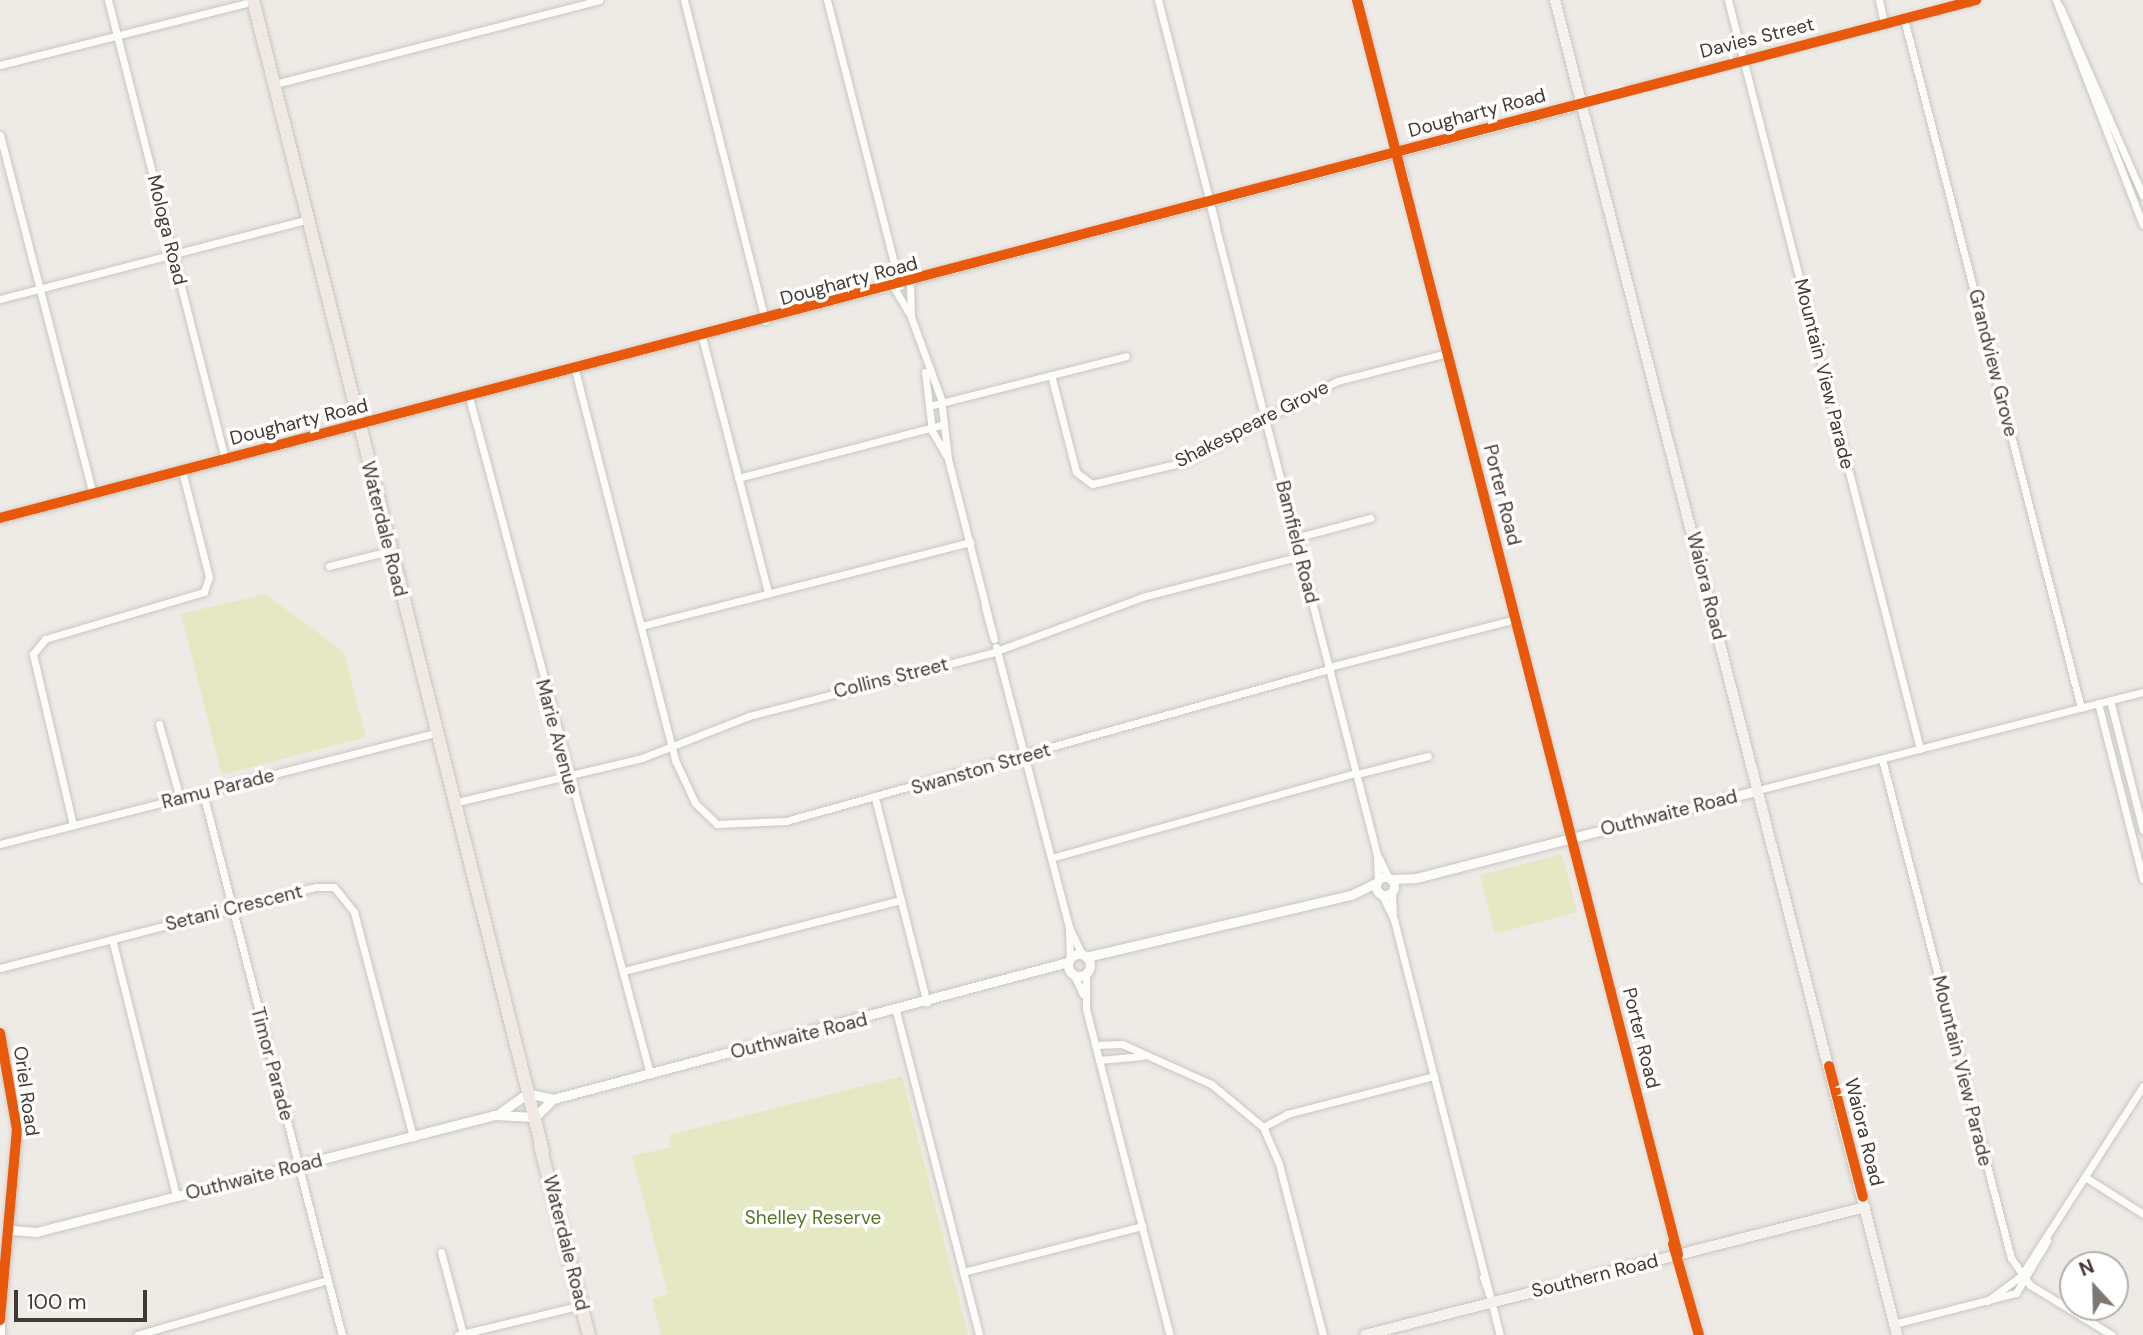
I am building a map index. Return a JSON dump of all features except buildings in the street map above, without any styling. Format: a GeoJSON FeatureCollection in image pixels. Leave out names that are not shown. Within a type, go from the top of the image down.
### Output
{"type":"FeatureCollection","features":[{"type":"Feature","properties":{"kind":"main road","name":"Waiora Road"},"geometry":{"type":"LineString","coordinates":[[1555,0],[1896,1330]]}},
{"type":"Feature","properties":{"kind":"main road","name":"Waterdale Road"},"geometry":{"type":"LineString","coordinates":[[253,1],[389,551],[589,1335]]}},
{"type":"Feature","properties":{"kind":"main road","name":"Southern Road"},"geometry":{"type":"LineString","coordinates":[[1365,1335],[1865,1207]]}},
{"type":"Feature","properties":{"kind":"street","name":"Mologa Road"},"geometry":{"type":"LineString","coordinates":[[108,0],[225,459]]}},
{"type":"Feature","properties":{"kind":"street"},"geometry":{"type":"LineString","coordinates":[[275,84],[599,0]]}},
{"type":"Feature","properties":{"kind":"street"},"geometry":{"type":"LineString","coordinates":[[684,0],[765,321]]}},
{"type":"Feature","properties":{"kind":"street"},"geometry":{"type":"LineString","coordinates":[[827,0],[901,286],[925,367],[933,405],[931,428],[948,459]]}},
{"type":"Feature","properties":{"kind":"street","name":"Bamfield Road"},"geometry":{"type":"LineString","coordinates":[[1158,0],[1377,855],[1389,878]]}},
{"type":"Feature","properties":{"kind":"street","name":"Porter Road"},"geometry":{"type":"LineString","coordinates":[[1357,0],[1699,1335]]}},
{"type":"Feature","properties":{"kind":"street","name":"Mountain View Parade"},"geometry":{"type":"LineString","coordinates":[[1728,0],[1920,749]]}},
{"type":"Feature","properties":{"kind":"street"},"geometry":{"type":"LineString","coordinates":[[1878,0],[1884,23]]}},
{"type":"Feature","properties":{"kind":"street","name":"Davies Street"},"geometry":{"type":"LineString","coordinates":[[1628,90],[1976,0]]}},
{"type":"Feature","properties":{"kind":"street"},"geometry":{"type":"LineString","coordinates":[[2056,0],[2143,196]]}},
{"type":"Feature","properties":{"kind":"street"},"geometry":{"type":"LineString","coordinates":[[2056,0],[2143,225]]}},
{"type":"Feature","properties":{"kind":"street"},"geometry":{"type":"LineString","coordinates":[[0,65],[253,1]]}},
{"type":"Feature","properties":{"kind":"street","name":"Grandview Grove"},"geometry":{"type":"LineString","coordinates":[[1904,19],[2081,708]]}},
{"type":"Feature","properties":{"kind":"street","name":"Dougharty Road"},"geometry":{"type":"LineString","coordinates":[[0,518],[901,286],[1209,201],[1582,104]]}},
{"type":"Feature","properties":{"kind":"street"},"geometry":{"type":"LineString","coordinates":[[0,135],[93,494]]}},
{"type":"Feature","properties":{"kind":"street"},"geometry":{"type":"LineString","coordinates":[[0,299],[309,219]]}},
{"type":"Feature","properties":{"kind":"street"},"geometry":{"type":"LineString","coordinates":[[901,286],[911,317]]}},
{"type":"Feature","properties":{"kind":"street"},"geometry":{"type":"LineString","coordinates":[[702,337],[768,593]]}},
{"type":"Feature","properties":{"kind":"street","name":"Shakespeare Grove"},"geometry":{"type":"LineString","coordinates":[[1051,375],[1076,472],[1087,483],[1184,461],[1344,379],[1448,352]]}},
{"type":"Feature","properties":{"kind":"street"},"geometry":{"type":"LineString","coordinates":[[933,405],[1126,356]]}},
{"type":"Feature","properties":{"kind":"street"},"geometry":{"type":"LineString","coordinates":[[925,367],[942,403],[941,425],[948,459],[994,639],[1069,927],[1086,963],[1084,998]]}},
{"type":"Feature","properties":{"kind":"street","name":"Swanston Street"},"geometry":{"type":"LineString","coordinates":[[575,370],[672,748],[691,797],[717,824],[761,826],[875,799],[1025,758],[1127,722],[1516,619]]}},
{"type":"Feature","properties":{"kind":"street","name":"Marie Avenue"},"geometry":{"type":"LineString","coordinates":[[469,397],[567,778],[624,971],[650,1074]]}},
{"type":"Feature","properties":{"kind":"street"},"geometry":{"type":"LineString","coordinates":[[738,478],[941,425]]}},
{"type":"Feature","properties":{"kind":"street"},"geometry":{"type":"LineString","coordinates":[[72,825],[33,654],[45,639],[204,592],[209,577],[182,471]]}},
{"type":"Feature","properties":{"kind":"street"},"geometry":{"type":"LineString","coordinates":[[1296,538],[1370,518]]}},
{"type":"Feature","properties":{"kind":"street"},"geometry":{"type":"LineString","coordinates":[[641,626],[970,542]]}},
{"type":"Feature","properties":{"kind":"street"},"geometry":{"type":"LineString","coordinates":[[329,566],[389,551]]}},
{"type":"Feature","properties":{"kind":"street","name":"Collins Street"},"geometry":{"type":"LineString","coordinates":[[454,806],[672,748],[758,713],[997,650],[1142,597],[1300,556]]}},
{"type":"Feature","properties":{"kind":"street"},"geometry":{"type":"LineString","coordinates":[[1758,790],[2143,692]]}},
{"type":"Feature","properties":{"kind":"street"},"geometry":{"type":"LineString","coordinates":[[2110,700],[2143,830]]}},
{"type":"Feature","properties":{"kind":"street"},"geometry":{"type":"LineString","coordinates":[[2098,703],[2143,879]]}},
{"type":"Feature","properties":{"kind":"street"},"geometry":{"type":"LineString","coordinates":[[159,724],[180,798]]}},
{"type":"Feature","properties":{"kind":"street","name":"Ramu Parade"},"geometry":{"type":"LineString","coordinates":[[0,844],[435,733]]}},
{"type":"Feature","properties":{"kind":"street"},"geometry":{"type":"LineString","coordinates":[[1051,858],[1428,756]]}},
{"type":"Feature","properties":{"kind":"street","name":"Mountain View Parade"},"geometry":{"type":"LineString","coordinates":[[1882,759],[2008,1249],[2024,1279]]}},
{"type":"Feature","properties":{"kind":"street","name":"Outhwaite Road"},"geometry":{"type":"LineString","coordinates":[[1380,894],[1416,878],[1758,790]]}},
{"type":"Feature","properties":{"kind":"street","name":"Timor Parade"},"geometry":{"type":"LineString","coordinates":[[203,793],[342,1335]]}},
{"type":"Feature","properties":{"kind":"street"},"geometry":{"type":"LineString","coordinates":[[875,799],[927,1003]]}},
{"type":"Feature","properties":{"kind":"street","name":"Bamfield Road"},"geometry":{"type":"LineString","coordinates":[[1377,855],[1377,882]]}},
{"type":"Feature","properties":{"kind":"street"},"geometry":{"type":"LineString","coordinates":[[1389,878],[1393,890],[1394,920],[1500,1335]]}},
{"type":"Feature","properties":{"kind":"street","name":"Outhwaite Road"},"geometry":{"type":"LineString","coordinates":[[1377,882],[1389,878],[1416,878]]}},
{"type":"Feature","properties":{"kind":"street"},"geometry":{"type":"LineString","coordinates":[[1086,963],[1351,895],[1377,882],[1380,894],[1394,920]]}},
{"type":"Feature","properties":{"kind":"street","name":"Setani Crescent"},"geometry":{"type":"LineString","coordinates":[[0,968],[316,887],[334,887],[347,898],[413,1137]]}},
{"type":"Feature","properties":{"kind":"street"},"geometry":{"type":"LineString","coordinates":[[1351,895],[1380,894]]}},
{"type":"Feature","properties":{"kind":"street"},"geometry":{"type":"LineString","coordinates":[[624,971],[901,900]]}},
{"type":"Feature","properties":{"kind":"street"},"geometry":{"type":"LineString","coordinates":[[1069,927],[1069,960],[1084,998],[1170,1335]]}},
{"type":"Feature","properties":{"kind":"street"},"geometry":{"type":"LineString","coordinates":[[112,939],[176,1196]]}},
{"type":"Feature","properties":{"kind":"street","name":"Outhwaite Road"},"geometry":{"type":"LineString","coordinates":[[12,1230],[36,1232],[298,1167],[495,1115],[528,1095],[553,1099],[1045,973],[1069,960],[1086,963]]}},
{"type":"Feature","properties":{"kind":"street","name":"Outhwaite Road"},"geometry":{"type":"LineString","coordinates":[[1045,973],[1073,974],[1086,963]]}},
{"type":"Feature","properties":{"kind":"street"},"geometry":{"type":"LineString","coordinates":[[896,1011],[979,1335]]}},
{"type":"Feature","properties":{"kind":"street","name":"Oriel Road"},"geometry":{"type":"LineString","coordinates":[[0,1033],[17,1129],[12,1230],[0,1321],[1,1335]]}},
{"type":"Feature","properties":{"kind":"street"},"geometry":{"type":"LineString","coordinates":[[1095,1045],[1122,1044],[1223,1092],[1263,1127],[1283,1175],[1323,1335]]}},
{"type":"Feature","properties":{"kind":"street"},"geometry":{"type":"LineString","coordinates":[[1099,1059],[1146,1057]]}},
{"type":"Feature","properties":{"kind":"street"},"geometry":{"type":"LineString","coordinates":[[1263,1127],[1280,1116],[1434,1076]]}},
{"type":"Feature","properties":{"kind":"street"},"geometry":{"type":"LineString","coordinates":[[1896,1330],[2007,1297],[2024,1279],[2143,1086]]}},
{"type":"Feature","properties":{"kind":"street"},"geometry":{"type":"LineString","coordinates":[[534,1116],[553,1099]]}},
{"type":"Feature","properties":{"kind":"street","name":"Outhwaite Road"},"geometry":{"type":"LineString","coordinates":[[495,1115],[534,1116]]}},
{"type":"Feature","properties":{"kind":"street"},"geometry":{"type":"LineString","coordinates":[[2085,1177],[2143,1214]]}},
{"type":"Feature","properties":{"kind":"street"},"geometry":{"type":"LineString","coordinates":[[963,1272],[1142,1226]]}},
{"type":"Feature","properties":{"kind":"street"},"geometry":{"type":"LineString","coordinates":[[441,1252],[461,1334],[582,1305]]}},
{"type":"Feature","properties":{"kind":"street"},"geometry":{"type":"LineString","coordinates":[[2024,1279],[2112,1335]]}},
{"type":"Feature","properties":{"kind":"street"},"geometry":{"type":"LineString","coordinates":[[137,1335],[327,1280]]}},
{"type":"Feature","properties":{"kind":"green space"},"geometry":{"type":"Polygon","coordinates":[[[265,594],[344,652],[366,737],[222,775],[181,614],[265,594]]]}},
{"type":"Feature","properties":{"kind":"green space"},"geometry":{"type":"Polygon","coordinates":[[[1562,854],[1577,912],[1495,934],[1480,875],[1562,854]]]}},
{"type":"Feature","properties":{"kind":"green space","name":"Shelley Reserve"},"geometry":{"type":"Polygon","coordinates":[[[902,1076],[968,1335],[661,1335],[652,1299],[668,1294],[632,1156],[671,1147],[669,1135],[902,1076]]]}},
{"type":"Feature","properties":{"kind":"cycle path"},"geometry":{"type":"LineString","coordinates":[[1357,0],[1678,1255]]}},
{"type":"Feature","properties":{"kind":"cycle path"},"geometry":{"type":"LineString","coordinates":[[0,518],[1976,0]]}},
{"type":"Feature","properties":{"kind":"cycle path"},"geometry":{"type":"LineString","coordinates":[[0,1033],[17,1129],[0,1320]]}},
{"type":"Feature","properties":{"kind":"cycle path"},"geometry":{"type":"LineString","coordinates":[[1829,1066],[1863,1197]]}},
{"type":"Feature","properties":{"kind":"cycle path"},"geometry":{"type":"LineString","coordinates":[[1673,1244],[1699,1335]]}}]}
